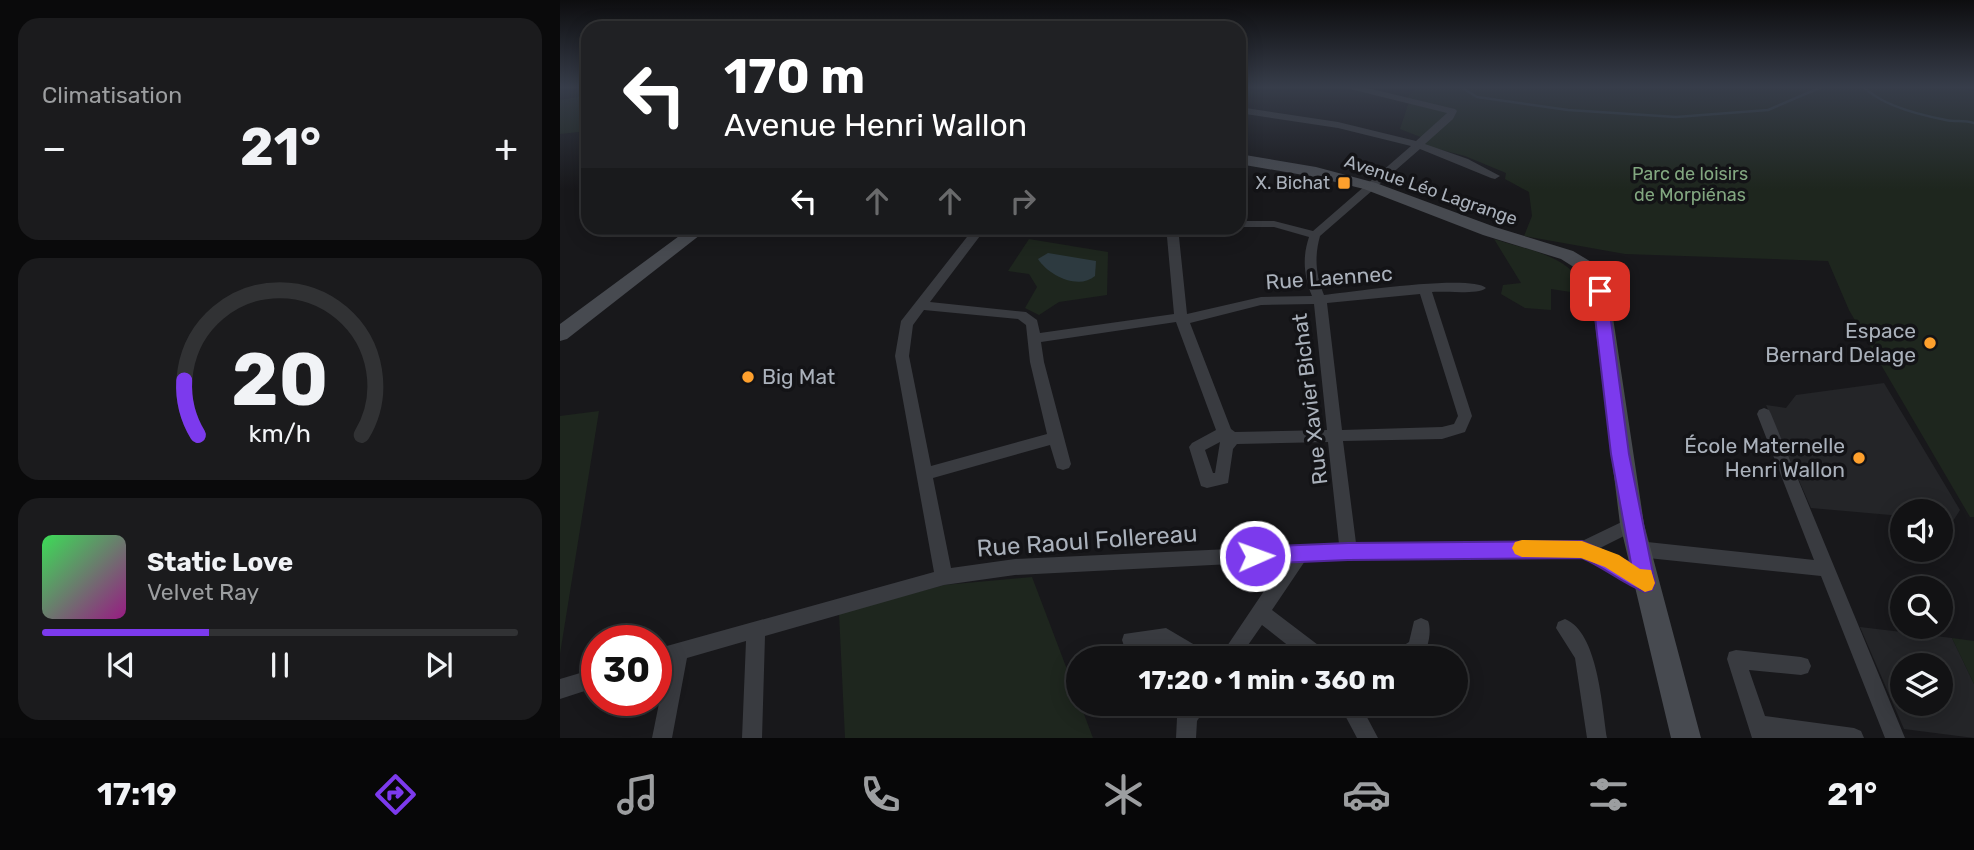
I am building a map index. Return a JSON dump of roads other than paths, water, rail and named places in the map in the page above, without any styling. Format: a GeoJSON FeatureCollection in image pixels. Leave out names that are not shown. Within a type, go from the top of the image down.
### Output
{"type":"FeatureCollection","features":[{"type":"Feature","properties":{"kind":"street"},"geometry":{"type":"LineString","coordinates":[[1309,120],[1346,126],[1418,144],[1464,159],[1495,176]]}},
{"type":"Feature","properties":{"kind":"street"},"geometry":{"type":"LineString","coordinates":[[1246,223],[1274,224],[1315,235],[1446,120]]}},
{"type":"Feature","properties":{"kind":"street","name":"Avenue Léo Lagrange"},"geometry":{"type":"LineString","coordinates":[[1246,160],[1316,172],[1370,186],[1525,244],[1567,256],[1587,267],[1600,291],[1632,524]]}},
{"type":"Feature","properties":{"kind":"street"},"geometry":{"type":"LineString","coordinates":[[560,334],[691,235]]}},
{"type":"Feature","properties":{"kind":"street"},"geometry":{"type":"LineString","coordinates":[[944,577],[902,356],[906,324],[974,235]]}},
{"type":"Feature","properties":{"kind":"street"},"geometry":{"type":"LineString","coordinates":[[1174,235],[1181,319],[1229,436],[1336,437],[1442,433],[1460,428],[1465,416],[1424,290]]}},
{"type":"Feature","properties":{"kind":"street","name":"Rue Xavier Bichat"},"geometry":{"type":"LineString","coordinates":[[1315,235],[1308,271],[1320,300],[1348,551]]}},
{"type":"Feature","properties":{"kind":"street","name":"Rue Laennec"},"geometry":{"type":"LineString","coordinates":[[1034,338],[1181,319],[1261,301],[1320,300],[1452,285],[1480,288]]}},
{"type":"Feature","properties":{"kind":"street"},"geometry":{"type":"LineString","coordinates":[[920,304],[1021,315],[1032,323],[1037,362],[1063,464]]}},
{"type":"Feature","properties":{"kind":"street"},"geometry":{"type":"LineString","coordinates":[[1764,414],[1895,738]]}},
{"type":"Feature","properties":{"kind":"street"},"geometry":{"type":"LineString","coordinates":[[924,474],[1055,438]]}},
{"type":"Feature","properties":{"kind":"street"},"geometry":{"type":"LineString","coordinates":[[1582,549],[1632,524],[1686,738]]}},
{"type":"Feature","properties":{"kind":"street","name":"Rue Raoul Follereau"},"geometry":{"type":"LineString","coordinates":[[672,653],[944,577],[1015,567],[1348,551],[1582,549],[1612,561],[1645,583]]}},
{"type":"Feature","properties":{"kind":"street"},"geometry":{"type":"LineString","coordinates":[[1638,549],[1827,569]]}},
{"type":"Feature","properties":{"kind":"street"},"geometry":{"type":"LineString","coordinates":[[1236,646],[1300,554]]}},
{"type":"Feature","properties":{"kind":"street"},"geometry":{"type":"LineString","coordinates":[[1255,556],[1272,573],[1273,592]]}},
{"type":"Feature","properties":{"kind":"street"},"geometry":{"type":"LineString","coordinates":[[1260,612],[1304,646]]}},
{"type":"Feature","properties":{"kind":"street"},"geometry":{"type":"LineString","coordinates":[[1417,646],[1421,627]]}},
{"type":"Feature","properties":{"kind":"street"},"geometry":{"type":"LineString","coordinates":[[1565,628],[1584,654],[1597,738]]}},
{"type":"Feature","properties":{"kind":"street"},"geometry":{"type":"LineString","coordinates":[[752,738],[756,629]]}},
{"type":"Feature","properties":{"kind":"street"},"geometry":{"type":"LineString","coordinates":[[1132,640],[1166,637],[1180,646]]}},
{"type":"Feature","properties":{"kind":"street"},"geometry":{"type":"LineString","coordinates":[[662,738],[679,651]]}},
{"type":"Feature","properties":{"kind":"street"},"geometry":{"type":"LineString","coordinates":[[1801,666],[1736,659],[1760,731],[1854,738]]}},
{"type":"Feature","properties":{"kind":"street"},"geometry":{"type":"LineString","coordinates":[[560,689],[581,682]]}},
{"type":"Feature","properties":{"kind":"street"},"geometry":{"type":"LineString","coordinates":[[1186,737],[1189,716]]}},
{"type":"Feature","properties":{"kind":"street"},"geometry":{"type":"LineString","coordinates":[[1356,716],[1368,738]]}},
{"type":"Feature","properties":{"kind":"waterway"},"geometry":{"type":"LineString","coordinates":[[1951,120],[1974,123]]}},
{"type":"Feature","properties":{"kind":"place","name":"X. Bichat"},"geometry":{"type":"Point","coordinates":[1344,183]}},
{"type":"Feature","properties":{"kind":"place","name":"Espace Bernard Delage"},"geometry":{"type":"Point","coordinates":[1930,343]}},
{"type":"Feature","properties":{"kind":"place","name":"Big Mat"},"geometry":{"type":"Point","coordinates":[748,377]}},
{"type":"Feature","properties":{"kind":"place","name":"École Maternelle Henri Wallon"},"geometry":{"type":"Point","coordinates":[1859,458]}},
{"type":"Feature","properties":{"kind":"park label","name":"Parc de loisirs de Morpiénas"},"geometry":{"type":"Point","coordinates":[1690,184]}}]}
